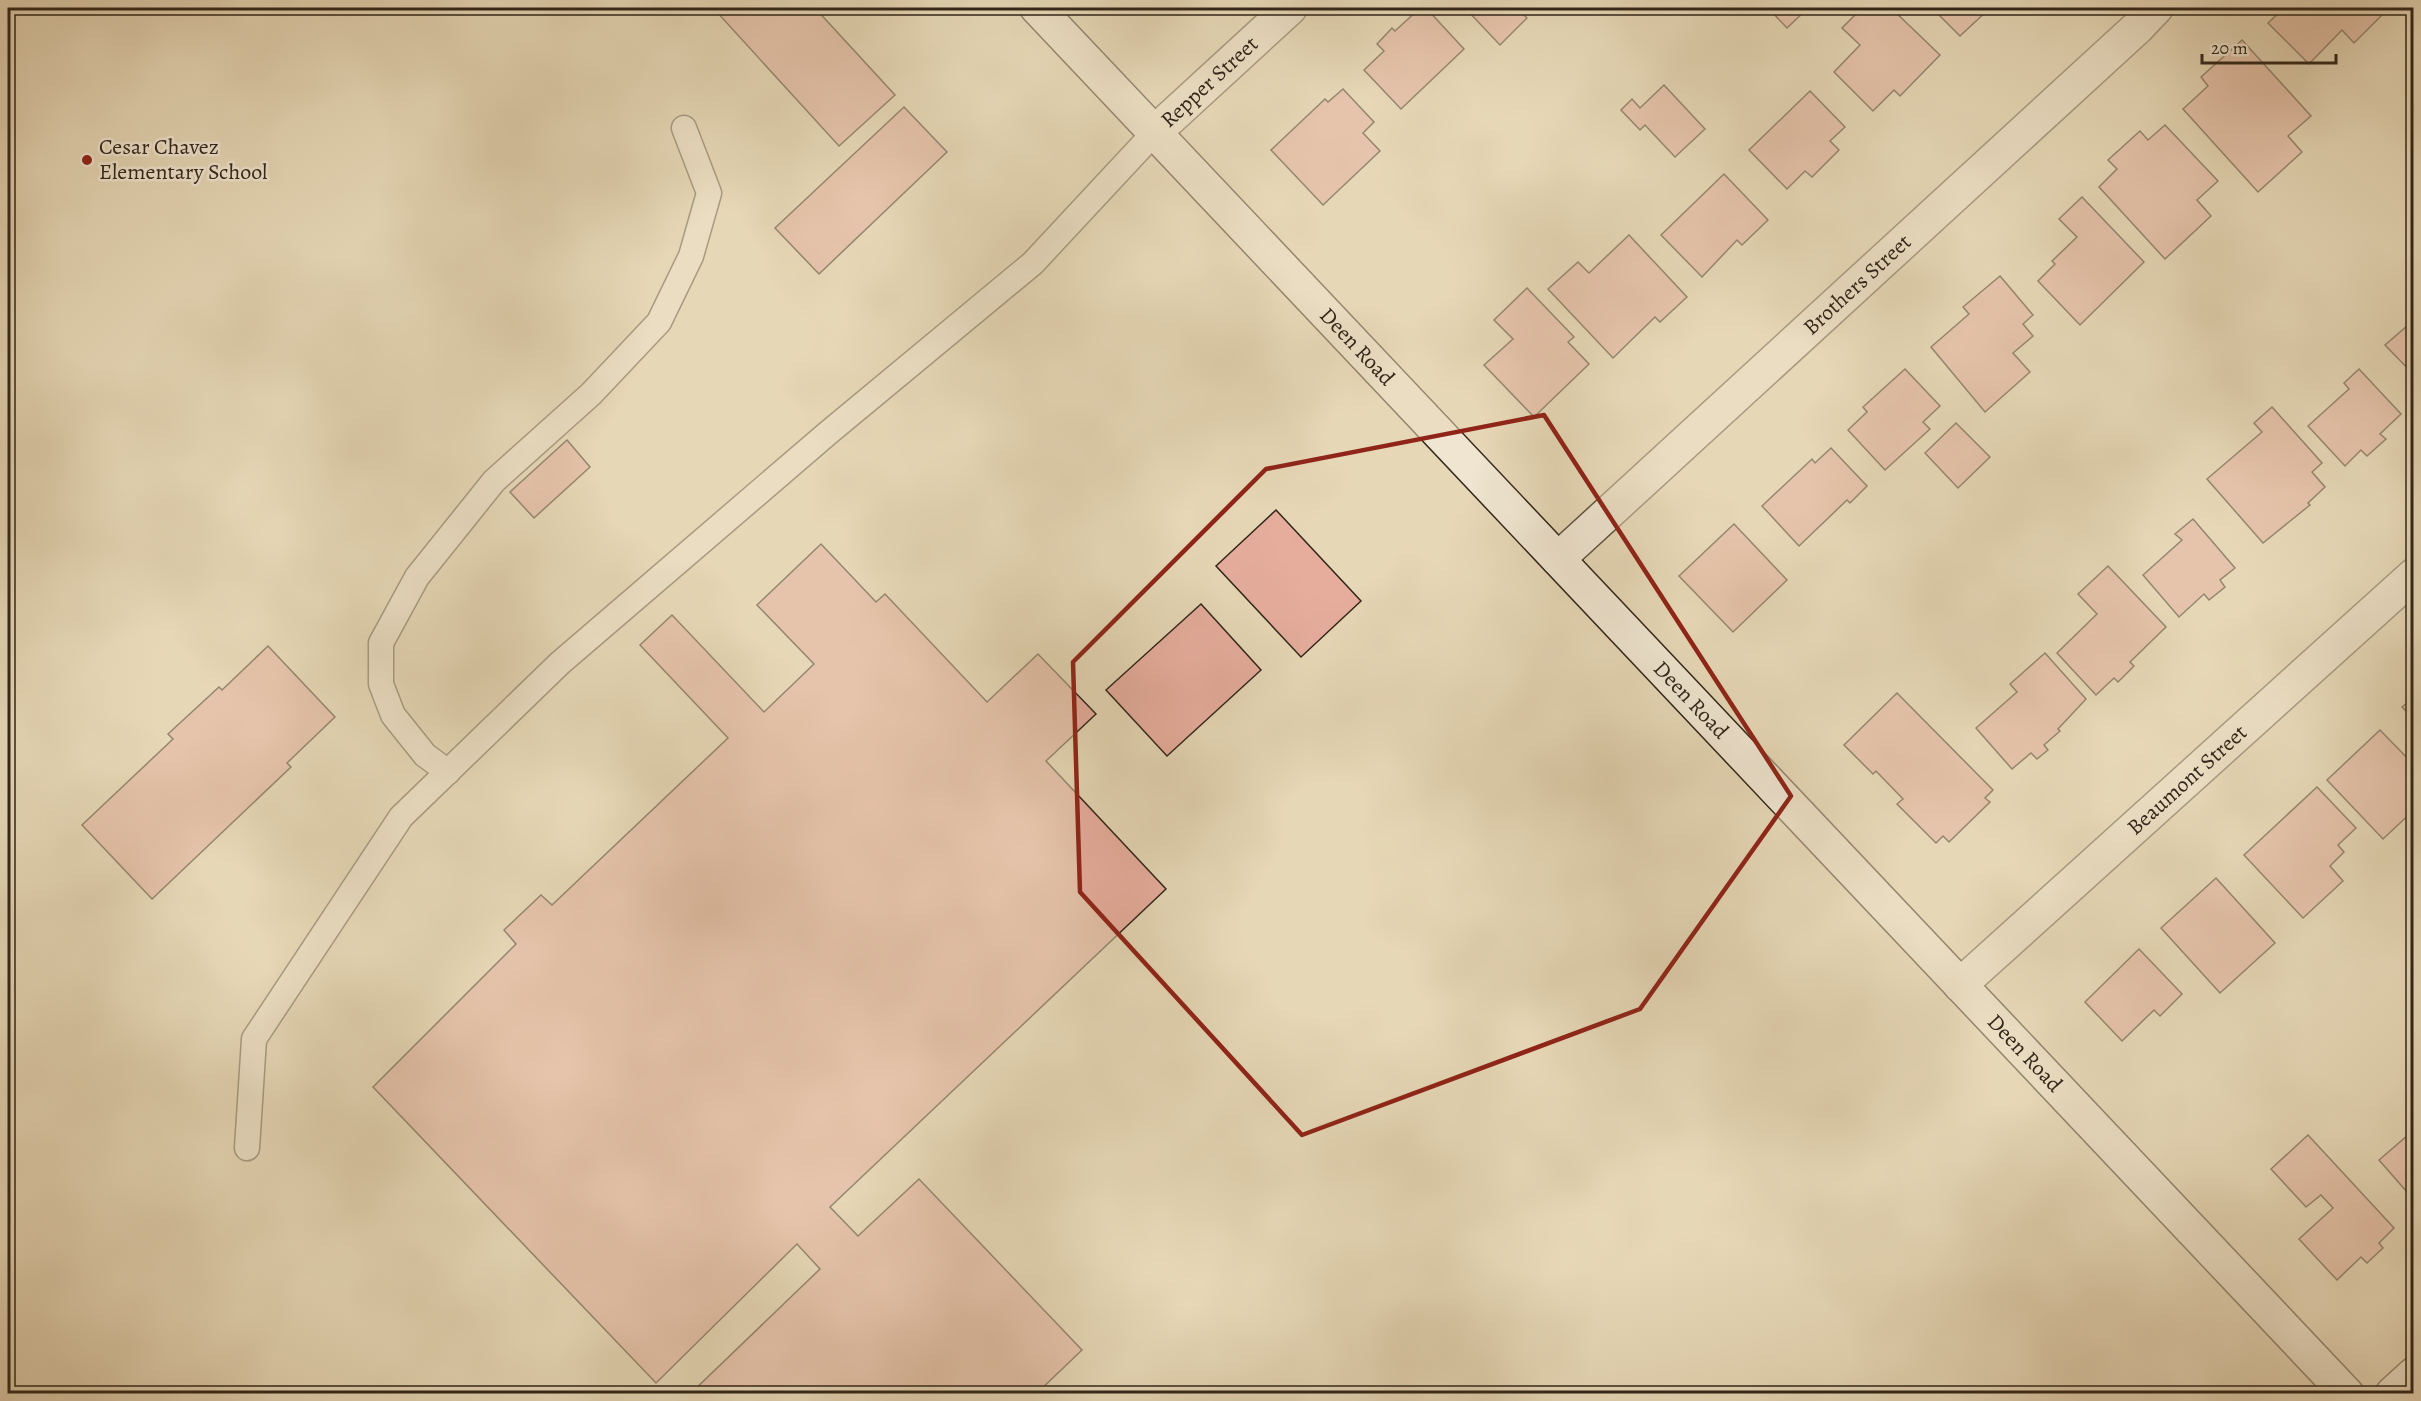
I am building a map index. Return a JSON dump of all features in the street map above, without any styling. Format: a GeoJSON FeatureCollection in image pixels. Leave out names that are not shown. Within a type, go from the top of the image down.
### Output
{"type":"FeatureCollection","features":[{"type":"Feature","properties":{"kind":"main road","name":"Deen Road"},"geometry":{"type":"LineString","coordinates":[[1037,8],[2347,1394]]}},
{"type":"Feature","properties":{"kind":"main road","name":"Repper Street"},"geometry":{"type":"LineString","coordinates":[[1155,132],[1290,8]]}},
{"type":"Feature","properties":{"kind":"main road","name":"Brothers Street"},"geometry":{"type":"LineString","coordinates":[[1558,559],[2156,8]]}},
{"type":"Feature","properties":{"kind":"main road","name":"Beaumont Street"},"geometry":{"type":"LineString","coordinates":[[1960,985],[2414,575]]}},
{"type":"Feature","properties":{"kind":"main road"},"geometry":{"type":"LineString","coordinates":[[2392,1394],[2414,1374]]}},
{"type":"Feature","properties":{"kind":"lane"},"geometry":{"type":"LineString","coordinates":[[448,772],[425,755],[393,715],[381,684],[381,643],[417,577],[494,481],[591,394],[659,322],[691,256],[709,193],[684,128]]}},
{"type":"Feature","properties":{"kind":"lane"},"geometry":{"type":"LineString","coordinates":[[247,1148],[254,1039],[401,817],[560,663],[828,433],[1033,263],[1155,132]]}},
{"type":"Feature","properties":{"kind":"highlighted area"},"geometry":{"type":"Polygon","coordinates":[[[1544,415],[1791,796],[1640,1009],[1302,1135],[1080,892],[1073,662],[1266,469],[1544,415]]]}},
{"type":"Feature","properties":{"kind":"building"},"geometry":{"type":"Polygon","coordinates":[[[718,8],[815,8],[895,95],[839,146],[715,10],[718,8]]]}},
{"type":"Feature","properties":{"kind":"building"},"geometry":{"type":"Polygon","coordinates":[[[1420,8],[1426,8],[1464,49],[1401,109],[1364,70],[1384,51],[1377,44],[1392,28],[1395,31],[1420,8]]]}},
{"type":"Feature","properties":{"kind":"building"},"geometry":{"type":"Polygon","coordinates":[[[1465,8],[1530,8],[1523,14],[1527,18],[1500,45],[1465,8]]]}},
{"type":"Feature","properties":{"kind":"building"},"geometry":{"type":"Polygon","coordinates":[[[1768,8],[1808,8],[1787,28],[1768,8]]]}},
{"type":"Feature","properties":{"kind":"building"},"geometry":{"type":"Polygon","coordinates":[[[1862,8],[1891,8],[1940,55],[1900,96],[1894,90],[1873,111],[1834,72],[1860,45],[1842,28],[1862,8]]]}},
{"type":"Feature","properties":{"kind":"building"},"geometry":{"type":"Polygon","coordinates":[[[1932,8],[1990,8],[1960,36],[1932,8]]]}},
{"type":"Feature","properties":{"kind":"building"},"geometry":{"type":"Polygon","coordinates":[[[2284,8],[2381,8],[2385,12],[2354,43],[2342,30],[2309,64],[2268,23],[2284,8]]]}},
{"type":"Feature","properties":{"kind":"building"},"geometry":{"type":"Polygon","coordinates":[[[2242,40],[2311,116],[2288,136],[2302,152],[2258,192],[2183,109],[2208,86],[2201,77],[2242,40]]]}},
{"type":"Feature","properties":{"kind":"building"},"geometry":{"type":"Polygon","coordinates":[[[1664,85],[1705,129],[1675,157],[1645,125],[1640,130],[1621,110],[1632,99],[1640,108],[1664,85]]]}},
{"type":"Feature","properties":{"kind":"building"},"geometry":{"type":"Polygon","coordinates":[[[1343,89],[1374,122],[1363,133],[1380,151],[1323,205],[1271,150],[1325,99],[1328,102],[1343,89]]]}},
{"type":"Feature","properties":{"kind":"building"},"geometry":{"type":"Polygon","coordinates":[[[1810,91],[1845,127],[1830,141],[1839,150],[1812,177],[1805,171],[1787,189],[1749,150],[1810,91]]]}},
{"type":"Feature","properties":{"kind":"building"},"geometry":{"type":"Polygon","coordinates":[[[904,107],[947,152],[819,274],[775,228],[904,107]]]}},
{"type":"Feature","properties":{"kind":"building"},"geometry":{"type":"Polygon","coordinates":[[[2165,125],[2218,181],[2197,200],[2211,216],[2165,259],[2099,187],[2117,169],[2108,160],[2140,131],[2148,140],[2165,125]]]}},
{"type":"Feature","properties":{"kind":"building"},"geometry":{"type":"Polygon","coordinates":[[[1724,174],[1768,220],[1742,245],[1737,240],[1702,277],[1661,235],[1724,174]]]}},
{"type":"Feature","properties":{"kind":"building"},"geometry":{"type":"Polygon","coordinates":[[[2082,197],[2144,262],[2080,325],[2038,281],[2055,264],[2052,261],[2077,237],[2059,219],[2082,197]]]}},
{"type":"Feature","properties":{"kind":"building"},"geometry":{"type":"Polygon","coordinates":[[[1629,235],[1687,297],[1660,322],[1655,317],[1613,358],[1548,289],[1578,262],[1589,273],[1629,235]]]}},
{"type":"Feature","properties":{"kind":"building"},"geometry":{"type":"Polygon","coordinates":[[[2000,276],[2033,315],[2023,324],[2033,336],[2013,353],[2030,372],[1985,412],[1931,347],[1969,314],[1963,307],[2000,276]]]}},
{"type":"Feature","properties":{"kind":"building"},"geometry":{"type":"Polygon","coordinates":[[[1527,288],[1574,337],[1568,342],[1589,364],[1534,417],[1484,365],[1513,339],[1494,320],[1527,288]]]}},
{"type":"Feature","properties":{"kind":"building"},"geometry":{"type":"Polygon","coordinates":[[[2414,320],[2414,375],[2385,345],[2414,320]]]}},
{"type":"Feature","properties":{"kind":"building"},"geometry":{"type":"Polygon","coordinates":[[[1905,369],[1940,406],[1923,422],[1930,429],[1885,470],[1848,430],[1867,412],[1863,407],[1905,369]]]}},
{"type":"Feature","properties":{"kind":"building"},"geometry":{"type":"Polygon","coordinates":[[[2359,369],[2401,414],[2380,434],[2386,439],[2367,456],[2361,450],[2345,466],[2308,426],[2349,389],[2344,383],[2359,369]]]}},
{"type":"Feature","properties":{"kind":"building"},"geometry":{"type":"Polygon","coordinates":[[[2272,407],[2322,463],[2312,472],[2325,487],[2308,503],[2310,505],[2263,543],[2207,479],[2262,432],[2254,423],[2272,407]]]}},
{"type":"Feature","properties":{"kind":"building"},"geometry":{"type":"Polygon","coordinates":[[[1956,423],[1990,457],[1958,488],[1925,453],[1956,423]]]}},
{"type":"Feature","properties":{"kind":"building"},"geometry":{"type":"Polygon","coordinates":[[[567,440],[590,467],[534,518],[510,492],[567,440]]]}},
{"type":"Feature","properties":{"kind":"building"},"geometry":{"type":"Polygon","coordinates":[[[1831,448],[1867,486],[1850,503],[1847,500],[1799,546],[1762,506],[1812,459],[1815,463],[1831,448]]]}},
{"type":"Feature","properties":{"kind":"building"},"geometry":{"type":"Polygon","coordinates":[[[1276,510],[1361,601],[1301,657],[1216,566],[1276,510]]]}},
{"type":"Feature","properties":{"kind":"building"},"geometry":{"type":"Polygon","coordinates":[[[2193,519],[2235,568],[2220,580],[2225,587],[2209,600],[2204,594],[2179,617],[2143,575],[2182,540],[2175,534],[2193,519]]]}},
{"type":"Feature","properties":{"kind":"building"},"geometry":{"type":"Polygon","coordinates":[[[1734,524],[1787,580],[1733,632],[1679,576],[1734,524]]]}},
{"type":"Feature","properties":{"kind":"building"},"geometry":{"type":"Polygon","coordinates":[[[821,544],[876,602],[885,594],[987,702],[1038,654],[1096,714],[1046,761],[1166,889],[830,1207],[858,1236],[919,1179],[1082,1350],[1036,1394],[690,1394],[820,1269],[797,1244],[656,1383],[373,1087],[516,944],[504,930],[541,895],[552,905],[728,738],[640,645],[672,615],[764,712],[814,664],[757,605],[821,544]]]}},
{"type":"Feature","properties":{"kind":"building"},"geometry":{"type":"Polygon","coordinates":[[[2108,566],[2166,627],[2130,662],[2134,666],[2118,682],[2114,678],[2096,695],[2057,653],[2097,614],[2078,594],[2108,566]]]}},
{"type":"Feature","properties":{"kind":"building"},"geometry":{"type":"Polygon","coordinates":[[[1201,604],[1261,670],[1167,756],[1106,690],[1201,604]]]}},
{"type":"Feature","properties":{"kind":"building"},"geometry":{"type":"Polygon","coordinates":[[[268,646],[335,717],[287,763],[291,767],[152,899],[82,825],[173,739],[168,734],[219,687],[222,690],[268,646]]]}},
{"type":"Feature","properties":{"kind":"building"},"geometry":{"type":"Polygon","coordinates":[[[2045,653],[2086,699],[2058,729],[2060,731],[2044,745],[2048,750],[2037,759],[2031,753],[2012,769],[1976,728],[2017,692],[2010,684],[2045,653]]]}},
{"type":"Feature","properties":{"kind":"building"},"geometry":{"type":"Polygon","coordinates":[[[1897,693],[1993,790],[1985,798],[1990,802],[1949,842],[1943,836],[1936,843],[1897,804],[1903,799],[1876,771],[1873,774],[1844,745],[1897,693]]]}},
{"type":"Feature","properties":{"kind":"building"},"geometry":{"type":"Polygon","coordinates":[[[2414,697],[2414,719],[2402,707],[2414,697]]]}},
{"type":"Feature","properties":{"kind":"building"},"geometry":{"type":"Polygon","coordinates":[[[2380,730],[2414,765],[2414,810],[2383,839],[2327,780],[2380,730]]]}},
{"type":"Feature","properties":{"kind":"building"},"geometry":{"type":"Polygon","coordinates":[[[2317,787],[2356,828],[2338,845],[2344,852],[2330,866],[2343,881],[2303,918],[2244,855],[2317,787]]]}},
{"type":"Feature","properties":{"kind":"building"},"geometry":{"type":"Polygon","coordinates":[[[2216,878],[2275,943],[2220,993],[2161,928],[2216,878]]]}},
{"type":"Feature","properties":{"kind":"building"},"geometry":{"type":"Polygon","coordinates":[[[2139,949],[2182,994],[2160,1016],[2154,1010],[2122,1041],[2085,1002],[2139,949]]]}},
{"type":"Feature","properties":{"kind":"building"},"geometry":{"type":"Polygon","coordinates":[[[2414,1130],[2414,1200],[2379,1160],[2414,1130]]]}},
{"type":"Feature","properties":{"kind":"building"},"geometry":{"type":"Polygon","coordinates":[[[2308,1135],[2394,1228],[2379,1243],[2383,1248],[2367,1263],[2361,1257],[2337,1280],[2299,1239],[2333,1208],[2321,1195],[2306,1207],[2271,1169],[2308,1135]]]}},
{"type":"Feature","properties":{"kind":"place","name":"Cesar Chavez Elementary School"},"geometry":{"type":"Point","coordinates":[87,160]}}]}
